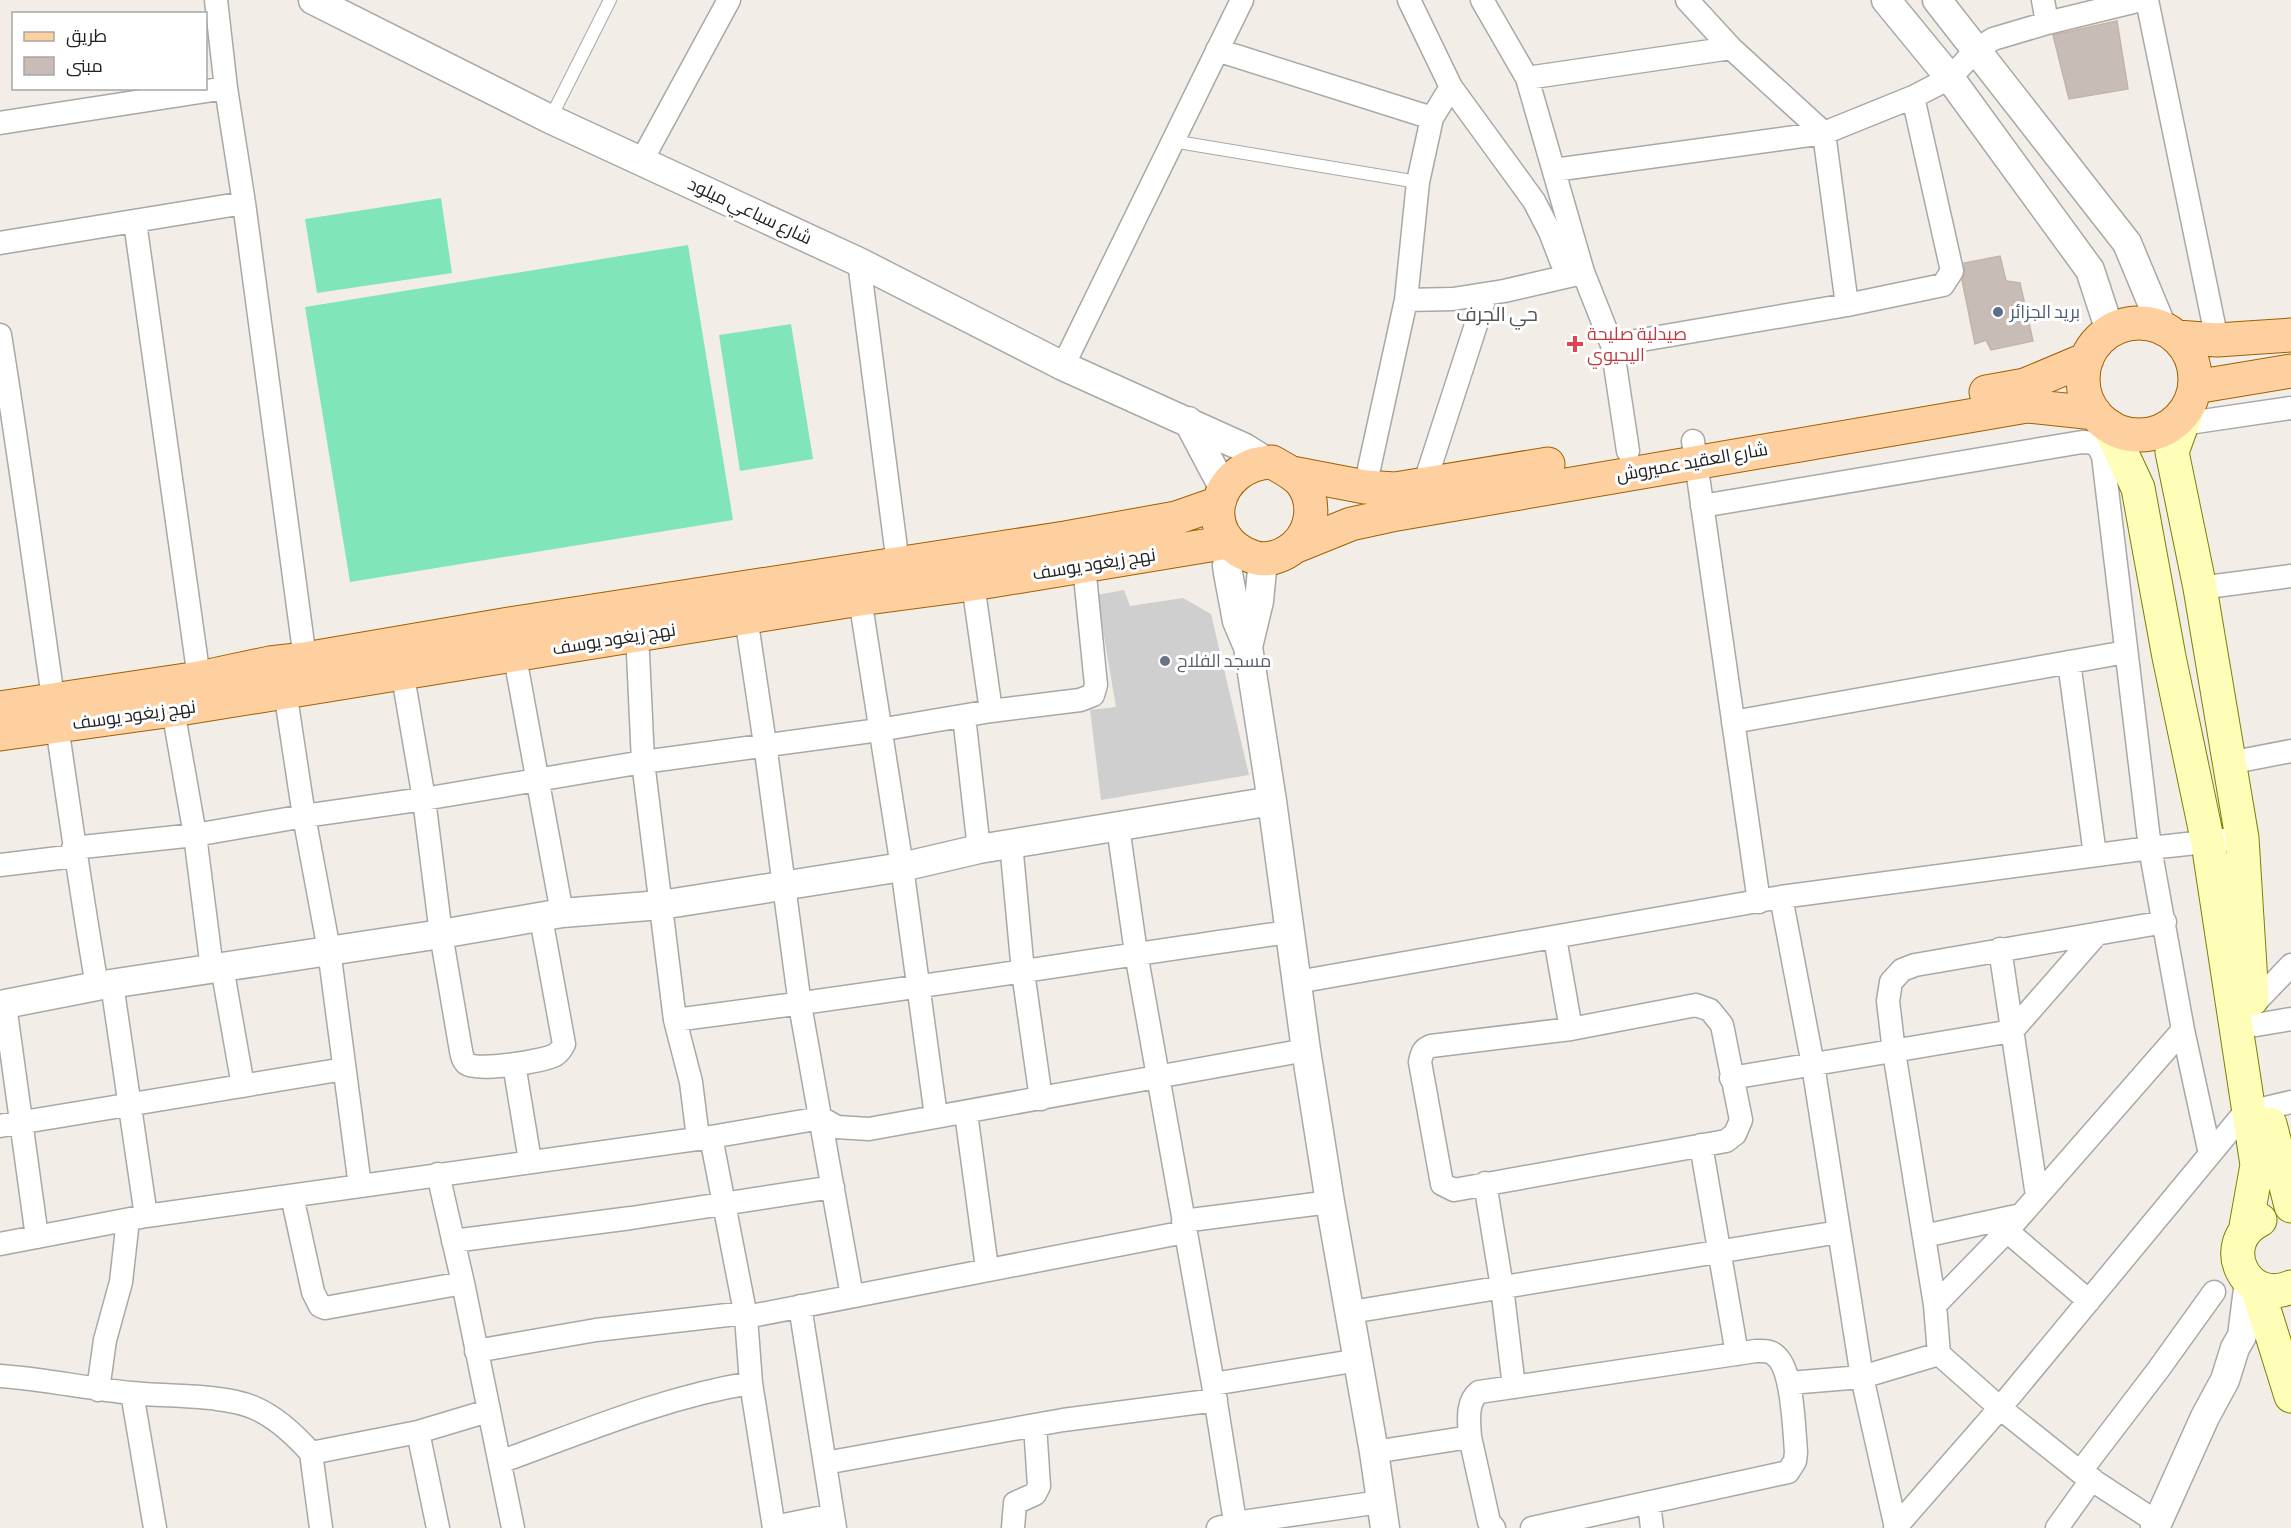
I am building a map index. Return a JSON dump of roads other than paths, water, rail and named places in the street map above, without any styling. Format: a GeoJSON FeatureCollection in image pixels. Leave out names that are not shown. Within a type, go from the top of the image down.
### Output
{"type":"FeatureCollection","features":[{"type":"Feature","properties":{"kind":"main road"},"geometry":{"type":"LineString","coordinates":[[2291,335],[2217,340],[2170,332],[2145,323],[2127,324],[2110,331],[2096,343],[2087,359],[2083,378],[2086,396],[2102,419],[2138,488],[2169,657],[2208,843],[2290,1204],[2276,1217],[2253,1224],[2245,1232],[2240,1241],[2238,1262],[2242,1272],[2271,1286],[2291,1358]]}},
{"type":"Feature","properties":{"kind":"main road"},"geometry":{"type":"LineString","coordinates":[[2170,332],[2189,352],[2195,369],[2189,405],[2172,452],[2200,588],[2242,838],[2254,1015],[2269,1106],[2245,1232]]}},
{"type":"Feature","properties":{"kind":"main road","name":"شارع العقيد عميروش"},"geometry":{"type":"LineString","coordinates":[[1294,547],[1351,524],[1694,451],[1806,424],[2025,385],[2087,359]]}},
{"type":"Feature","properties":{"kind":"main road"},"geometry":{"type":"LineString","coordinates":[[2102,419],[2126,433],[2145,435],[2163,430],[2178,420],[2189,405],[2291,371]]}},
{"type":"Feature","properties":{"kind":"main road","name":"شارع العقيد عميروش"},"geometry":{"type":"LineString","coordinates":[[1279,468],[1365,487],[1395,489],[1628,451],[1694,451],[2027,406],[2102,419]]}},
{"type":"Feature","properties":{"kind":"main road"},"geometry":{"type":"LineString","coordinates":[[1254,465],[1279,468],[1302,483],[1308,496],[1311,510],[1307,530],[1294,547],[1280,555],[1242,550],[1219,525],[1217,514],[1221,496],[1232,478],[1242,470],[1254,465]]}},
{"type":"Feature","properties":{"kind":"main road","name":"نهج زيغود يوسف"},"geometry":{"type":"LineString","coordinates":[[512,640],[634,636],[746,617],[858,585],[898,564],[1176,518],[1221,496]]}},
{"type":"Feature","properties":{"kind":"main road","name":"نهج زيغود يوسف"},"geometry":{"type":"LineString","coordinates":[[0,708],[55,713],[173,710],[399,658],[858,585],[973,584],[1084,566],[1242,550]]}},
{"type":"Feature","properties":{"kind":"main road","name":"نهج زيغود يوسف"},"geometry":{"type":"LineString","coordinates":[[0,734],[55,713],[270,663],[301,679]]}},
{"type":"Feature","properties":{"kind":"main road"},"geometry":{"type":"LineString","coordinates":[[2271,1286],[2291,1396]]}},
{"type":"Feature","properties":{"kind":"street"},"geometry":{"type":"LineString","coordinates":[[216,0],[226,88],[244,203],[301,679],[304,816],[329,950],[360,1186]]}},
{"type":"Feature","properties":{"kind":"street","name":"شارع سباعي ميلود"},"geometry":{"type":"LineString","coordinates":[[313,0],[550,119],[859,262],[1063,366],[1188,421],[1245,448],[1279,468]]}},
{"type":"Feature","properties":{"kind":"street"},"geometry":{"type":"LineString","coordinates":[[642,160],[729,0]]}},
{"type":"Feature","properties":{"kind":"street"},"geometry":{"type":"LineString","coordinates":[[1063,366],[1242,0]]}},
{"type":"Feature","properties":{"kind":"street"},"geometry":{"type":"LineString","coordinates":[[1409,0],[1451,87],[1534,201],[1612,345],[1628,451]]}},
{"type":"Feature","properties":{"kind":"street"},"geometry":{"type":"LineString","coordinates":[[1482,0],[1527,78],[1554,170],[1575,274]]}},
{"type":"Feature","properties":{"kind":"street"},"geometry":{"type":"LineString","coordinates":[[1688,0],[1731,48],[1824,133],[1847,305]]}},
{"type":"Feature","properties":{"kind":"street"},"geometry":{"type":"LineString","coordinates":[[1886,0],[1950,78],[2090,270],[2110,331]]}},
{"type":"Feature","properties":{"kind":"street"},"geometry":{"type":"LineString","coordinates":[[1937,0],[2127,243],[2170,332]]}},
{"type":"Feature","properties":{"kind":"street"},"geometry":{"type":"LineString","coordinates":[[2043,0],[2047,23]]}},
{"type":"Feature","properties":{"kind":"street"},"geometry":{"type":"LineString","coordinates":[[1554,170],[1824,133],[1913,97],[1950,78],[1976,50],[1993,39],[2141,0]]}},
{"type":"Feature","properties":{"kind":"street"},"geometry":{"type":"LineString","coordinates":[[2147,0],[2217,340]]}},
{"type":"Feature","properties":{"kind":"street"},"geometry":{"type":"LineString","coordinates":[[1527,78],[1731,48]]}},
{"type":"Feature","properties":{"kind":"street"},"geometry":{"type":"LineString","coordinates":[[1217,50],[1432,118]]}},
{"type":"Feature","properties":{"kind":"street"},"geometry":{"type":"LineString","coordinates":[[1365,487],[1406,300],[1418,182],[1432,118],[1451,87]]}},
{"type":"Feature","properties":{"kind":"street"},"geometry":{"type":"LineString","coordinates":[[0,123],[226,88]]}},
{"type":"Feature","properties":{"kind":"street"},"geometry":{"type":"LineString","coordinates":[[1612,345],[1847,305],[1935,289],[1943,285],[1952,271],[1913,97]]}},
{"type":"Feature","properties":{"kind":"street"},"geometry":{"type":"LineString","coordinates":[[0,243],[244,203]]}},
{"type":"Feature","properties":{"kind":"street"},"geometry":{"type":"LineString","coordinates":[[135,222],[200,678]]}},
{"type":"Feature","properties":{"kind":"street"},"geometry":{"type":"LineString","coordinates":[[859,262],[898,564]]}},
{"type":"Feature","properties":{"kind":"street"},"geometry":{"type":"LineString","coordinates":[[1406,300],[1453,299],[1486,294],[1575,274]]}},
{"type":"Feature","properties":{"kind":"street"},"geometry":{"type":"LineString","coordinates":[[1424,485],[1486,294]]}},
{"type":"Feature","properties":{"kind":"street"},"geometry":{"type":"LineString","coordinates":[[0,335],[24,485],[74,852],[130,1105],[137,1218],[105,1340],[98,1390]]}},
{"type":"Feature","properties":{"kind":"street"},"geometry":{"type":"LineString","coordinates":[[2189,405],[2291,408]]}},
{"type":"Feature","properties":{"kind":"street"},"geometry":{"type":"LineString","coordinates":[[1188,421],[1221,496]]}},
{"type":"Feature","properties":{"kind":"street"},"geometry":{"type":"LineString","coordinates":[[1702,506],[2092,442],[2098,445],[2103,456],[2150,848],[2210,1154]]}},
{"type":"Feature","properties":{"kind":"street"},"geometry":{"type":"LineString","coordinates":[[1694,451],[1733,722],[1770,900],[1813,1065],[1862,1377],[1895,1528]]}},
{"type":"Feature","properties":{"kind":"street"},"geometry":{"type":"LineString","coordinates":[[1118,827],[1136,953],[1215,1392],[1230,1526],[1383,1515],[1306,1050],[1248,646],[1259,601],[1242,550]]}},
{"type":"Feature","properties":{"kind":"street"},"geometry":{"type":"LineString","coordinates":[[0,865],[424,799],[643,762],[1080,700],[1093,694],[1096,676],[1084,566]]}},
{"type":"Feature","properties":{"kind":"street"},"geometry":{"type":"LineString","coordinates":[[2200,588],[2291,576]]}},
{"type":"Feature","properties":{"kind":"street"},"geometry":{"type":"LineString","coordinates":[[973,584],[991,711]]}},
{"type":"Feature","properties":{"kind":"street"},"geometry":{"type":"LineString","coordinates":[[858,585],[902,867],[936,1116]]}},
{"type":"Feature","properties":{"kind":"street"},"geometry":{"type":"LineString","coordinates":[[746,617],[800,1005],[852,1296]]}},
{"type":"Feature","properties":{"kind":"street"},"geometry":{"type":"LineString","coordinates":[[634,636],[638,653],[643,762],[675,1020],[724,1204],[746,1315],[751,1383],[774,1527],[834,1522],[800,1306]]}},
{"type":"Feature","properties":{"kind":"street"},"geometry":{"type":"LineString","coordinates":[[399,658],[424,799],[441,934],[464,1060],[468,1065],[475,1067],[514,1064],[554,1056],[564,1044],[539,779],[512,640]]}},
{"type":"Feature","properties":{"kind":"street"},"geometry":{"type":"LineString","coordinates":[[1733,722],[2126,652]]}},
{"type":"Feature","properties":{"kind":"street"},"geometry":{"type":"LineString","coordinates":[[2069,662],[2095,855]]}},
{"type":"Feature","properties":{"kind":"street"},"geometry":{"type":"LineString","coordinates":[[173,710],[217,968],[243,1086]]}},
{"type":"Feature","properties":{"kind":"street"},"geometry":{"type":"LineString","coordinates":[[964,716],[979,849]]}},
{"type":"Feature","properties":{"kind":"street"},"geometry":{"type":"LineString","coordinates":[[2229,763],[2291,751]]}},
{"type":"Feature","properties":{"kind":"street"},"geometry":{"type":"LineString","coordinates":[[37,1237],[22,1123],[2,1005],[104,985],[329,950],[552,916],[662,905],[902,867],[1011,843],[1272,801]]}},
{"type":"Feature","properties":{"kind":"street"},"geometry":{"type":"LineString","coordinates":[[1297,982],[1770,900],[2095,855],[2242,838]]}},
{"type":"Feature","properties":{"kind":"street"},"geometry":{"type":"LineString","coordinates":[[1011,843],[1023,972],[1041,1099]]}},
{"type":"Feature","properties":{"kind":"street"},"geometry":{"type":"LineString","coordinates":[[2165,922],[1916,964],[1902,970],[1891,982],[1888,1001],[1894,1052],[1935,1305],[1939,1354],[2000,1408],[2156,1526],[2205,1417],[2225,1380],[2235,1348],[2271,1286]]}},
{"type":"Feature","properties":{"kind":"street"},"geometry":{"type":"LineString","coordinates":[[675,1020],[800,1005],[918,985],[1023,972],[1136,953],[1289,932]]}},
{"type":"Feature","properties":{"kind":"street"},"geometry":{"type":"LineString","coordinates":[[1731,1078],[2012,1031],[2096,935]]}},
{"type":"Feature","properties":{"kind":"street"},"geometry":{"type":"LineString","coordinates":[[1555,938],[1571,1029]]}},
{"type":"Feature","properties":{"kind":"street"},"geometry":{"type":"LineString","coordinates":[[2000,949],[2037,1196]]}},
{"type":"Feature","properties":{"kind":"street"},"geometry":{"type":"LineString","coordinates":[[2254,1015],[2291,965]]}},
{"type":"Feature","properties":{"kind":"street"},"geometry":{"type":"LineString","coordinates":[[1696,1005],[1710,1010],[1722,1025],[1731,1078],[1741,1120],[1738,1129],[1726,1141],[1454,1190],[1442,1184],[1420,1062],[1422,1053],[1431,1046],[1571,1029],[1696,1005]]}},
{"type":"Feature","properties":{"kind":"street"},"geometry":{"type":"LineString","coordinates":[[2254,1015],[2291,1019]]}},
{"type":"Feature","properties":{"kind":"street"},"geometry":{"type":"LineString","coordinates":[[1935,1305],[2014,1223],[2184,1030]]}},
{"type":"Feature","properties":{"kind":"street"},"geometry":{"type":"LineString","coordinates":[[0,1244],[137,1218],[438,1173],[705,1138],[821,1118],[837,1127],[869,1129],[1306,1050]]}},
{"type":"Feature","properties":{"kind":"street"},"geometry":{"type":"LineString","coordinates":[[514,1064],[530,1161]]}},
{"type":"Feature","properties":{"kind":"street"},"geometry":{"type":"LineString","coordinates":[[0,1126],[344,1069]]}},
{"type":"Feature","properties":{"kind":"street"},"geometry":{"type":"LineString","coordinates":[[1895,1528],[2000,1408],[2210,1154],[2269,1106]]}},
{"type":"Feature","properties":{"kind":"street"},"geometry":{"type":"LineString","coordinates":[[966,1113],[987,1268]]}},
{"type":"Feature","properties":{"kind":"street"},"geometry":{"type":"LineString","coordinates":[[1701,1145],[1737,1354]]}},
{"type":"Feature","properties":{"kind":"street"},"geometry":{"type":"LineString","coordinates":[[438,1173],[513,1528]]}},
{"type":"Feature","properties":{"kind":"street"},"geometry":{"type":"LineString","coordinates":[[1485,1183],[1502,1287],[1514,1387]]}},
{"type":"Feature","properties":{"kind":"street"},"geometry":{"type":"LineString","coordinates":[[453,1241],[833,1187]]}},
{"type":"Feature","properties":{"kind":"street"},"geometry":{"type":"LineString","coordinates":[[292,1196],[313,1292],[320,1306],[325,1308],[463,1283]]}},
{"type":"Feature","properties":{"kind":"street"},"geometry":{"type":"LineString","coordinates":[[476,1351],[596,1330],[746,1315],[800,1306],[1184,1226],[1330,1202]]}},
{"type":"Feature","properties":{"kind":"street"},"geometry":{"type":"LineString","coordinates":[[1924,1236],[2014,1223]]}},
{"type":"Feature","properties":{"kind":"street"},"geometry":{"type":"LineString","coordinates":[[2014,1223],[2089,1301]]}},
{"type":"Feature","properties":{"kind":"street"},"geometry":{"type":"LineString","coordinates":[[1351,1312],[1839,1232]]}},
{"type":"Feature","properties":{"kind":"street"},"geometry":{"type":"LineString","coordinates":[[2057,1528],[2086,1475],[2214,1292]]}},
{"type":"Feature","properties":{"kind":"street"},"geometry":{"type":"LineString","coordinates":[[1494,1528],[1489,1522],[1470,1437],[1470,1407],[1473,1396],[1479,1392],[1737,1354],[1767,1351],[1778,1357],[1789,1383],[1796,1452],[1795,1461],[1788,1472],[1532,1528]]}},
{"type":"Feature","properties":{"kind":"street"},"geometry":{"type":"LineString","coordinates":[[1789,1383],[1862,1377],[1939,1354]]}},
{"type":"Feature","properties":{"kind":"street"},"geometry":{"type":"LineString","coordinates":[[825,1463],[1132,1410],[1359,1360]]}},
{"type":"Feature","properties":{"kind":"street"},"geometry":{"type":"LineString","coordinates":[[0,1376],[68,1383],[98,1390],[208,1398],[236,1402],[257,1409],[297,1438],[311,1453],[321,1528]]}},
{"type":"Feature","properties":{"kind":"street"},"geometry":{"type":"LineString","coordinates":[[500,1462],[663,1403],[712,1389],[751,1383]]}},
{"type":"Feature","properties":{"kind":"street"},"geometry":{"type":"LineString","coordinates":[[132,1393],[155,1528]]}},
{"type":"Feature","properties":{"kind":"street"},"geometry":{"type":"LineString","coordinates":[[311,1453],[417,1432],[488,1411]]}},
{"type":"Feature","properties":{"kind":"street"},"geometry":{"type":"LineString","coordinates":[[1013,1528],[1015,1503],[1035,1494],[1039,1486],[1035,1425]]}},
{"type":"Feature","properties":{"kind":"street"},"geometry":{"type":"LineString","coordinates":[[417,1432],[438,1528]]}},
{"type":"Feature","properties":{"kind":"street"},"geometry":{"type":"LineString","coordinates":[[1374,1452],[1470,1437]]}},
{"type":"Feature","properties":{"kind":"street"},"geometry":{"type":"LineString","coordinates":[[1649,1503],[1652,1528]]}},
{"type":"Feature","properties":{"kind":"lane"},"geometry":{"type":"LineString","coordinates":[[550,119],[609,0]]}},
{"type":"Feature","properties":{"kind":"lane"},"geometry":{"type":"LineString","coordinates":[[1172,141],[1418,182]]}},
{"type":"Feature","properties":{"kind":"place","name":"بريد الجزائر"},"geometry":{"type":"Point","coordinates":[1998,312]}},
{"type":"Feature","properties":{"kind":"place","name":"صيدلية صليحة اليحيوي"},"geometry":{"type":"Point","coordinates":[1575,344]}},
{"type":"Feature","properties":{"kind":"place","name":"مسجد الفلاح"},"geometry":{"type":"Point","coordinates":[1165,661]}},
{"type":"Feature","properties":{"kind":"district","name":"حي الجرف"},"geometry":{"type":"Point","coordinates":[1497,314]}}]}
